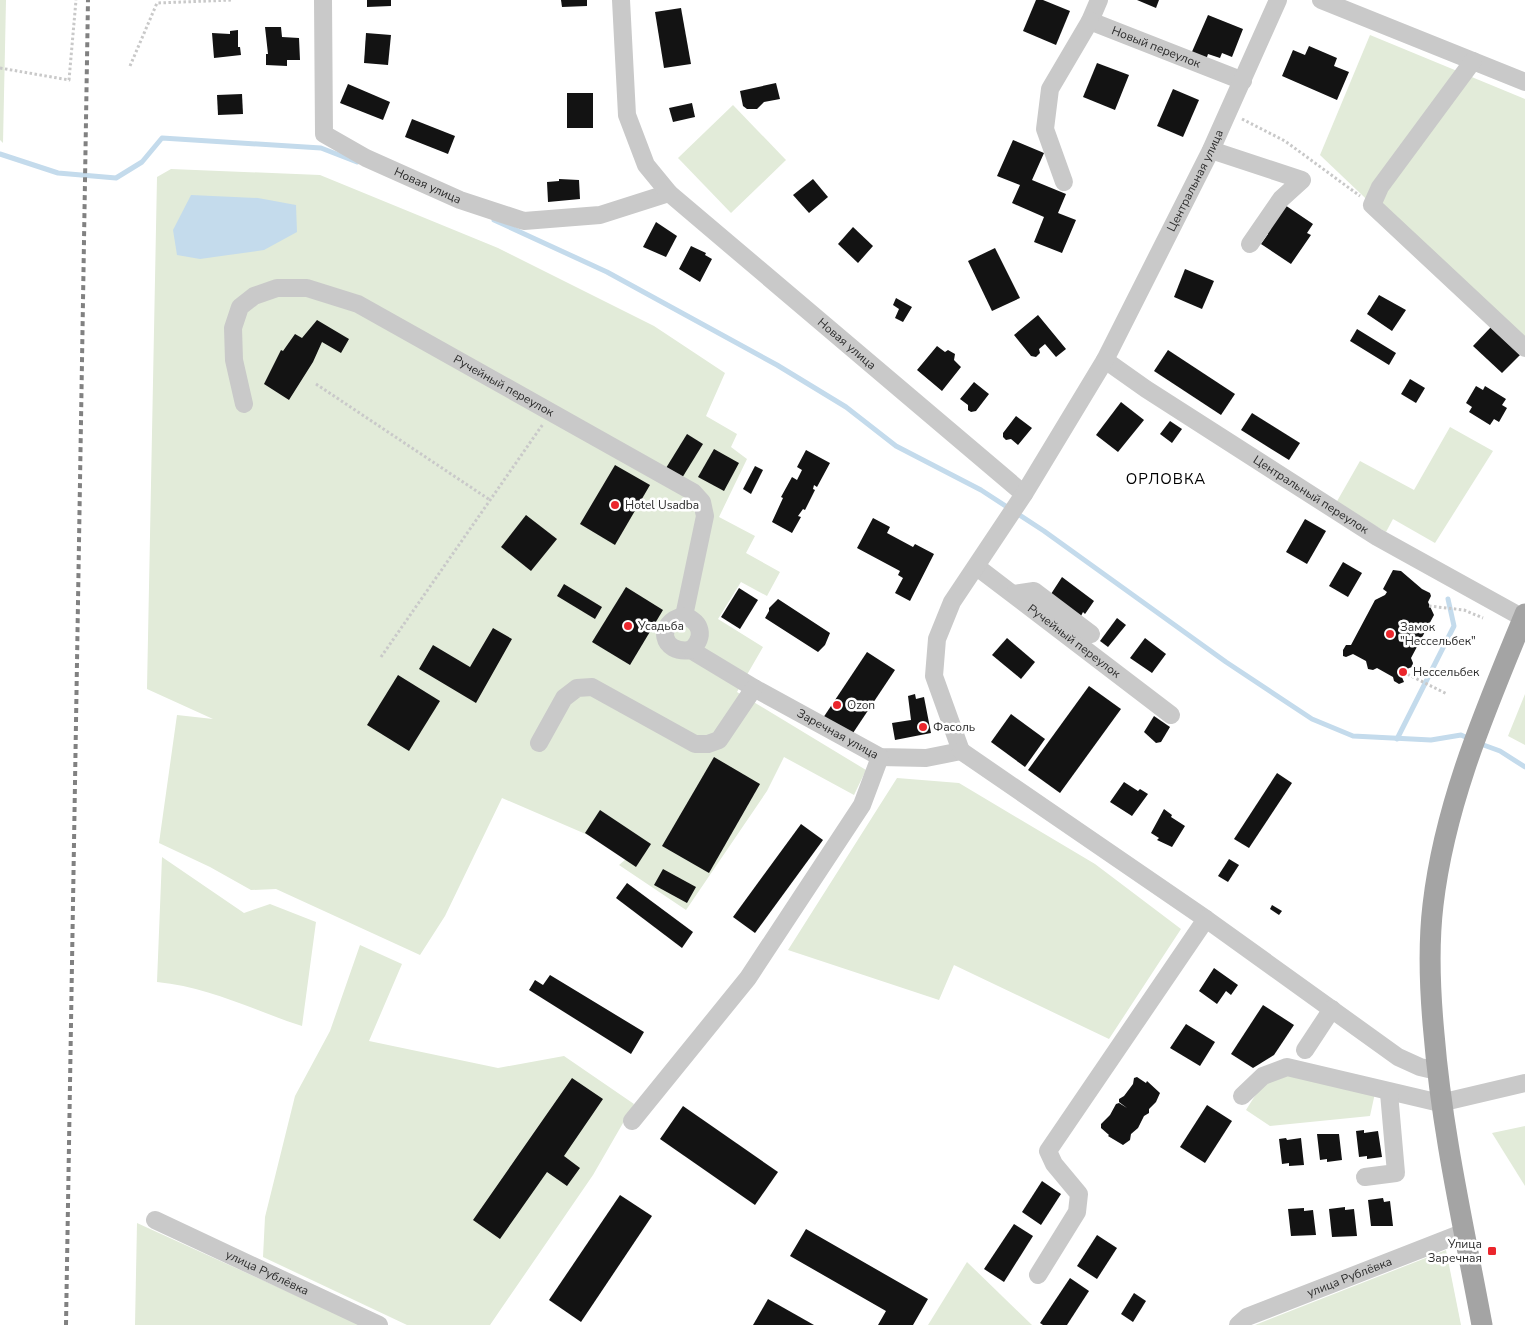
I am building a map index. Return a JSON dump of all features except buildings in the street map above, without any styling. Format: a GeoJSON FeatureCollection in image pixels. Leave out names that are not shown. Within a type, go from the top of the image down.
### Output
{"type":"FeatureCollection","features":[{"type":"Feature","properties":{"kind":"main road"},"geometry":{"type":"LineString","coordinates":[[1482,1325],[1440,1103],[1430,990],[1432,906],[1448,818],[1476,732],[1524,616]]}},
{"type":"Feature","properties":{"kind":"street","name":"Новая улица"},"geometry":{"type":"LineString","coordinates":[[323,0],[324,134],[358,154],[460,200],[524,220],[600,214],[669,193]]}},
{"type":"Feature","properties":{"kind":"street","name":"Новая улица"},"geometry":{"type":"LineString","coordinates":[[621,0],[627,115],[646,165],[669,193],[1024,494]]}},
{"type":"Feature","properties":{"kind":"street"},"geometry":{"type":"LineString","coordinates":[[1064,182],[1045,129],[1050,89],[1090,21],[1099,0]]}},
{"type":"Feature","properties":{"kind":"street","name":"Центральная улица"},"geometry":{"type":"LineString","coordinates":[[1024,494],[1105,360],[1211,150],[1278,0]]}},
{"type":"Feature","properties":{"kind":"street"},"geometry":{"type":"LineString","coordinates":[[1322,0],[1525,82]]}},
{"type":"Feature","properties":{"kind":"street","name":"Новый переулок"},"geometry":{"type":"LineString","coordinates":[[1090,21],[1242,81]]}},
{"type":"Feature","properties":{"kind":"street"},"geometry":{"type":"LineString","coordinates":[[1474,61],[1380,187],[1372,205],[1525,348]]}},
{"type":"Feature","properties":{"kind":"street"},"geometry":{"type":"LineString","coordinates":[[1211,150],[1302,180],[1281,199],[1250,244]]}},
{"type":"Feature","properties":{"kind":"street","name":"Ручейный переулок"},"geometry":{"type":"LineString","coordinates":[[244,404],[234,360],[234,328],[240,307],[254,296],[277,288],[307,288],[358,304],[693,492],[702,502],[705,516],[684,616]]}},
{"type":"Feature","properties":{"kind":"street","name":"Центральный переулок"},"geometry":{"type":"LineString","coordinates":[[1105,360],[1146,389],[1377,537],[1524,616]]}},
{"type":"Feature","properties":{"kind":"street"},"geometry":{"type":"LineString","coordinates":[[1024,494],[952,602],[937,639],[934,676],[961,751],[1206,919],[1398,1057],[1420,1067],[1437,1071]]}},
{"type":"Feature","properties":{"kind":"street","name":"Ручейный переулок"},"geometry":{"type":"LineString","coordinates":[[977,567],[1171,715]]}},
{"type":"Feature","properties":{"kind":"street"},"geometry":{"type":"LineString","coordinates":[[1014,594],[1034,591],[1091,634]]}},
{"type":"Feature","properties":{"kind":"street"},"geometry":{"type":"LineString","coordinates":[[684,616],[693,619],[699,626],[698,644],[691,650]]}},
{"type":"Feature","properties":{"kind":"street","name":"Заречная улица"},"geometry":{"type":"LineString","coordinates":[[684,616],[674,618],[666,626],[665,637],[670,646],[680,652],[691,650],[754,688],[880,756],[926,758],[961,751]]}},
{"type":"Feature","properties":{"kind":"street"},"geometry":{"type":"LineString","coordinates":[[539,743],[564,698],[577,688],[592,687],[695,744],[708,744],[719,740],[754,688]]}},
{"type":"Feature","properties":{"kind":"street"},"geometry":{"type":"LineString","coordinates":[[632,1121],[748,978],[862,805],[880,756]]}},
{"type":"Feature","properties":{"kind":"street"},"geometry":{"type":"LineString","coordinates":[[1038,1275],[1077,1212],[1079,1194],[1054,1164],[1048,1151],[1206,919]]}},
{"type":"Feature","properties":{"kind":"street"},"geometry":{"type":"LineString","coordinates":[[1305,1050],[1332,1009]]}},
{"type":"Feature","properties":{"kind":"street"},"geometry":{"type":"LineString","coordinates":[[1242,1096],[1263,1076],[1287,1067],[1389,1093],[1440,1103],[1525,1083]]}},
{"type":"Feature","properties":{"kind":"street"},"geometry":{"type":"LineString","coordinates":[[1365,1177],[1396,1173],[1389,1093]]}},
{"type":"Feature","properties":{"kind":"street","name":"улица Рублёвка"},"geometry":{"type":"LineString","coordinates":[[155,1220],[379,1325]]}},
{"type":"Feature","properties":{"kind":"street","name":"улица Рублёвка"},"geometry":{"type":"LineString","coordinates":[[1238,1325],[1247,1317],[1464,1232]]}},
{"type":"Feature","properties":{"kind":"path"},"geometry":{"type":"LineString","coordinates":[[0,68],[69,80],[76,0]]}},
{"type":"Feature","properties":{"kind":"path"},"geometry":{"type":"LineString","coordinates":[[130,66],[157,3],[232,0]]}},
{"type":"Feature","properties":{"kind":"path"},"geometry":{"type":"LineString","coordinates":[[1229,112],[1286,141],[1372,205]]}},
{"type":"Feature","properties":{"kind":"path"},"geometry":{"type":"LineString","coordinates":[[316,384],[490,500]]}},
{"type":"Feature","properties":{"kind":"path"},"geometry":{"type":"LineString","coordinates":[[381,658],[550,413]]}},
{"type":"Feature","properties":{"kind":"path"},"geometry":{"type":"LineString","coordinates":[[1429,606],[1464,610],[1483,618]]}},
{"type":"Feature","properties":{"kind":"path"},"geometry":{"type":"LineString","coordinates":[[1403,672],[1447,694]]}},
{"type":"Feature","properties":{"kind":"green space"},"geometry":{"type":"Polygon","coordinates":[[[0,0],[6,0],[3,143],[0,140],[0,0]]]}},
{"type":"Feature","properties":{"kind":"green space"},"geometry":{"type":"Polygon","coordinates":[[[1370,35],[1525,99],[1525,350],[1320,155],[1370,35]]]}},
{"type":"Feature","properties":{"kind":"green space"},"geometry":{"type":"Polygon","coordinates":[[[733,105],[786,160],[731,213],[678,158],[733,105]]]}},
{"type":"Feature","properties":{"kind":"green space","name":"Усадьба"},"geometry":{"type":"Polygon","coordinates":[[[171,169],[320,175],[498,248],[654,326],[725,373],[706,416],[737,434],[731,447],[747,459],[719,517],[755,536],[746,553],[780,572],[767,596],[741,582],[718,619],[763,647],[737,692],[866,770],[854,795],[784,757],[767,791],[686,910],[619,865],[632,854],[502,798],[445,916],[420,955],[276,889],[251,890],[210,867],[159,843],[177,715],[213,719],[147,689],[157,177],[171,169]]]}},
{"type":"Feature","properties":{"kind":"green space"},"geometry":{"type":"Polygon","coordinates":[[[1450,427],[1493,451],[1435,543],[1393,519],[1386,532],[1336,503],[1360,461],[1414,490],[1450,427]]]}},
{"type":"Feature","properties":{"kind":"green space"},"geometry":{"type":"Polygon","coordinates":[[[1525,694],[1525,745],[1508,736],[1525,694]]]}},
{"type":"Feature","properties":{"kind":"green space"},"geometry":{"type":"Polygon","coordinates":[[[897,778],[959,783],[1095,864],[1181,929],[1109,1039],[954,965],[939,1000],[788,950],[897,778]]]}},
{"type":"Feature","properties":{"kind":"green space"},"geometry":{"type":"Polygon","coordinates":[[[162,857],[244,913],[270,904],[316,922],[302,1026],[213,994],[157,982],[162,857]]]}},
{"type":"Feature","properties":{"kind":"green space"},"geometry":{"type":"Polygon","coordinates":[[[360,945],[402,964],[369,1041],[498,1068],[564,1056],[634,1104],[593,1175],[490,1325],[407,1325],[263,1257],[265,1217],[295,1096],[330,1031],[360,945]]]}},
{"type":"Feature","properties":{"kind":"green space"},"geometry":{"type":"Polygon","coordinates":[[[1285,1075],[1375,1093],[1370,1116],[1270,1126],[1246,1110],[1254,1097],[1266,1084],[1285,1075]]]}},
{"type":"Feature","properties":{"kind":"green space"},"geometry":{"type":"Polygon","coordinates":[[[1525,1126],[1525,1186],[1492,1133],[1525,1126]]]}},
{"type":"Feature","properties":{"kind":"green space"},"geometry":{"type":"Polygon","coordinates":[[[137,1223],[361,1325],[135,1325],[137,1223]]]}},
{"type":"Feature","properties":{"kind":"green space"},"geometry":{"type":"Polygon","coordinates":[[[1446,1250],[1461,1325],[1255,1325],[1446,1250]]]}},
{"type":"Feature","properties":{"kind":"green space"},"geometry":{"type":"Polygon","coordinates":[[[967,1262],[1032,1325],[928,1325],[967,1262]]]}},
{"type":"Feature","properties":{"kind":"water"},"geometry":{"type":"Polygon","coordinates":[[[191,195],[258,198],[296,205],[297,232],[264,250],[200,259],[177,255],[173,230],[191,195]]]}},
{"type":"Feature","properties":{"kind":"waterway"},"geometry":{"type":"LineString","coordinates":[[0,154],[58,173],[116,178],[142,162],[162,138],[321,148],[357,162]]}},
{"type":"Feature","properties":{"kind":"waterway"},"geometry":{"type":"LineString","coordinates":[[494,220],[607,272],[777,365],[846,407],[896,446],[981,490],[1044,531],[1226,662],[1312,719],[1353,736],[1431,740],[1461,735],[1470,739]]}},
{"type":"Feature","properties":{"kind":"waterway"},"geometry":{"type":"LineString","coordinates":[[1397,739],[1454,626],[1448,599]]}},
{"type":"Feature","properties":{"kind":"waterway"},"geometry":{"type":"LineString","coordinates":[[1478,743],[1500,751],[1525,767]]}},
{"type":"Feature","properties":{"kind":"railway"},"geometry":{"type":"LineString","coordinates":[[66,1325],[88,0]]}},
{"type":"Feature","properties":{"kind":"place","name":"Hotel Usadba"},"geometry":{"type":"Point","coordinates":[615,505]}},
{"type":"Feature","properties":{"kind":"place","name":"Усадьба"},"geometry":{"type":"Point","coordinates":[628,626]}},
{"type":"Feature","properties":{"kind":"place","name":"Замок \"Нессельбек\""},"geometry":{"type":"Point","coordinates":[1390,634]}},
{"type":"Feature","properties":{"kind":"place","name":"Нессельбек"},"geometry":{"type":"Point","coordinates":[1403,672]}},
{"type":"Feature","properties":{"kind":"place","name":"Ozon"},"geometry":{"type":"Point","coordinates":[837,705]}},
{"type":"Feature","properties":{"kind":"place","name":"Фасоль"},"geometry":{"type":"Point","coordinates":[923,727]}},
{"type":"Feature","properties":{"kind":"place","name":"Улица Заречная"},"geometry":{"type":"Point","coordinates":[1492,1251]}},
{"type":"Feature","properties":{"kind":"district","name":"ОРЛОВКА"},"geometry":{"type":"Point","coordinates":[1166,479]}}]}
